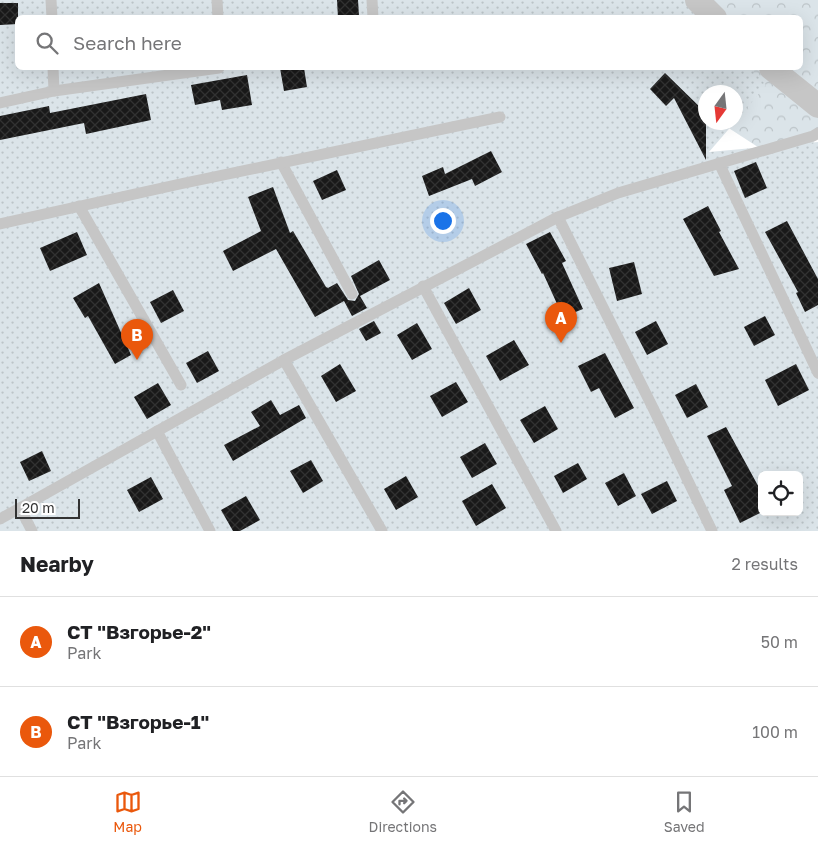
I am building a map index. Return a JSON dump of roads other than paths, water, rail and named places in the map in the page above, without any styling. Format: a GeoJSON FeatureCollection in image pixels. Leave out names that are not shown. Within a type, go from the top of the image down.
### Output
{"type":"FeatureCollection","features":[{"type":"Feature","properties":{"kind":"street"},"geometry":{"type":"LineString","coordinates":[[696,0],[712,15]]}},
{"type":"Feature","properties":{"kind":"street"},"geometry":{"type":"LineString","coordinates":[[773,70],[818,106]]}},
{"type":"Feature","properties":{"kind":"lane"},"geometry":{"type":"LineString","coordinates":[[51,0],[52,15]]}},
{"type":"Feature","properties":{"kind":"lane"},"geometry":{"type":"LineString","coordinates":[[217,0],[218,15]]}},
{"type":"Feature","properties":{"kind":"lane"},"geometry":{"type":"LineString","coordinates":[[372,0],[373,15]]}},
{"type":"Feature","properties":{"kind":"lane"},"geometry":{"type":"LineString","coordinates":[[54,70],[54,91]]}},
{"type":"Feature","properties":{"kind":"lane"},"geometry":{"type":"LineString","coordinates":[[0,103],[54,91],[205,70]]}},
{"type":"Feature","properties":{"kind":"lane"},"geometry":{"type":"LineString","coordinates":[[0,224],[282,162],[500,117]]}},
{"type":"Feature","properties":{"kind":"lane"},"geometry":{"type":"LineString","coordinates":[[0,519],[284,360],[558,217],[618,193],[818,133]]}},
{"type":"Feature","properties":{"kind":"lane"},"geometry":{"type":"LineString","coordinates":[[282,162],[352,294]]}},
{"type":"Feature","properties":{"kind":"lane"},"geometry":{"type":"LineString","coordinates":[[719,163],[818,372]]}},
{"type":"Feature","properties":{"kind":"lane"},"geometry":{"type":"LineString","coordinates":[[80,206],[181,385]]}},
{"type":"Feature","properties":{"kind":"lane"},"geometry":{"type":"LineString","coordinates":[[558,217],[659,419],[712,531]]}},
{"type":"Feature","properties":{"kind":"lane"},"geometry":{"type":"LineString","coordinates":[[423,286],[556,531]]}},
{"type":"Feature","properties":{"kind":"lane"},"geometry":{"type":"LineString","coordinates":[[284,360],[382,531]]}},
{"type":"Feature","properties":{"kind":"lane"},"geometry":{"type":"LineString","coordinates":[[157,431],[210,531]]}},
{"type":"Feature","properties":{"kind":"lane"},"geometry":{"type":"LineString","coordinates":[[20,508],[32,531]]}},
{"type":"Feature","properties":{"kind":"place","name":"СТ \"Взгорье-2\""},"geometry":{"type":"Point","coordinates":[561,343]}},
{"type":"Feature","properties":{"kind":"place","name":"СТ \"Взгорье-1\""},"geometry":{"type":"Point","coordinates":[137,360]}}]}
